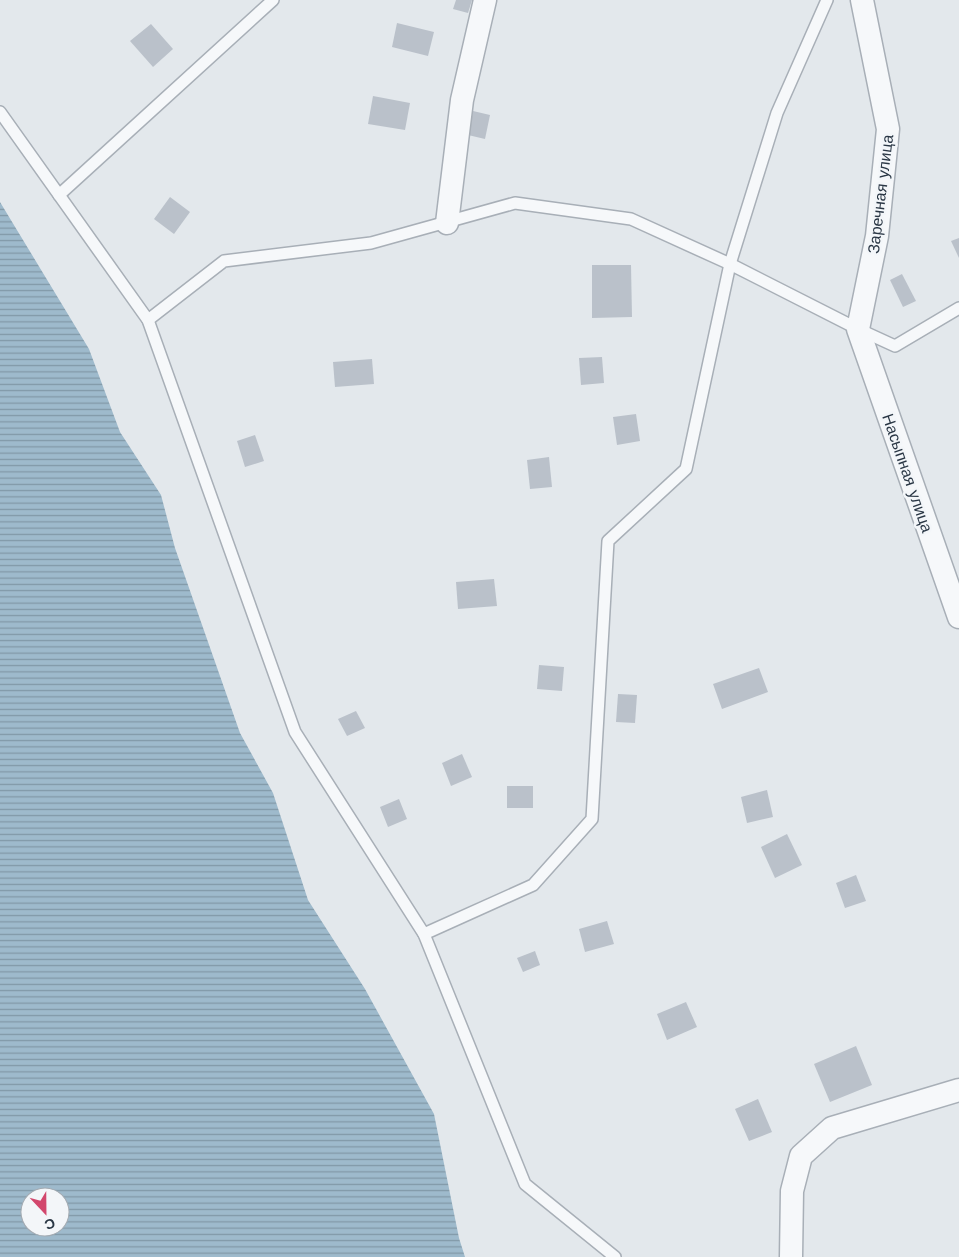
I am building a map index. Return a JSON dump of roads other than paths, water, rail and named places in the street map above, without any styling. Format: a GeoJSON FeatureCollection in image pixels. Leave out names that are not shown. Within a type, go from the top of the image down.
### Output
{"type":"FeatureCollection","features":[{"type":"Feature","properties":{"kind":"street"},"geometry":{"type":"LineString","coordinates":[[447,223],[462,100],[484,0]]}},
{"type":"Feature","properties":{"kind":"street","name":"Заречная улица"},"geometry":{"type":"LineString","coordinates":[[858,329],[877,236],[888,129],[862,0]]}},
{"type":"Feature","properties":{"kind":"street","name":"Насыпная улица"},"geometry":{"type":"LineString","coordinates":[[858,329],[959,617]]}},
{"type":"Feature","properties":{"kind":"street"},"geometry":{"type":"LineString","coordinates":[[791,1257],[792,1191],[801,1156],[832,1128],[959,1090]]}},
{"type":"Feature","properties":{"kind":"lane"},"geometry":{"type":"LineString","coordinates":[[59,195],[273,0]]}},
{"type":"Feature","properties":{"kind":"lane"},"geometry":{"type":"LineString","coordinates":[[424,934],[533,885],[592,819],[608,541],[686,469],[730,264],[777,112],[827,0]]}},
{"type":"Feature","properties":{"kind":"lane"},"geometry":{"type":"LineString","coordinates":[[0,112],[148,320],[295,732],[424,934],[525,1184],[615,1257]]}},
{"type":"Feature","properties":{"kind":"lane"},"geometry":{"type":"LineString","coordinates":[[148,320],[224,261],[371,243],[515,203],[631,219],[730,264],[895,346],[959,308]]}},
{"type":"Feature","properties":{"kind":"water"},"geometry":{"type":"Polygon","coordinates":[[[0,202],[89,349],[120,432],[161,495],[175,548],[240,733],[273,793],[308,900],[365,989],[434,1114],[459,1238],[465,1257],[0,1257],[0,202]]]}}]}
